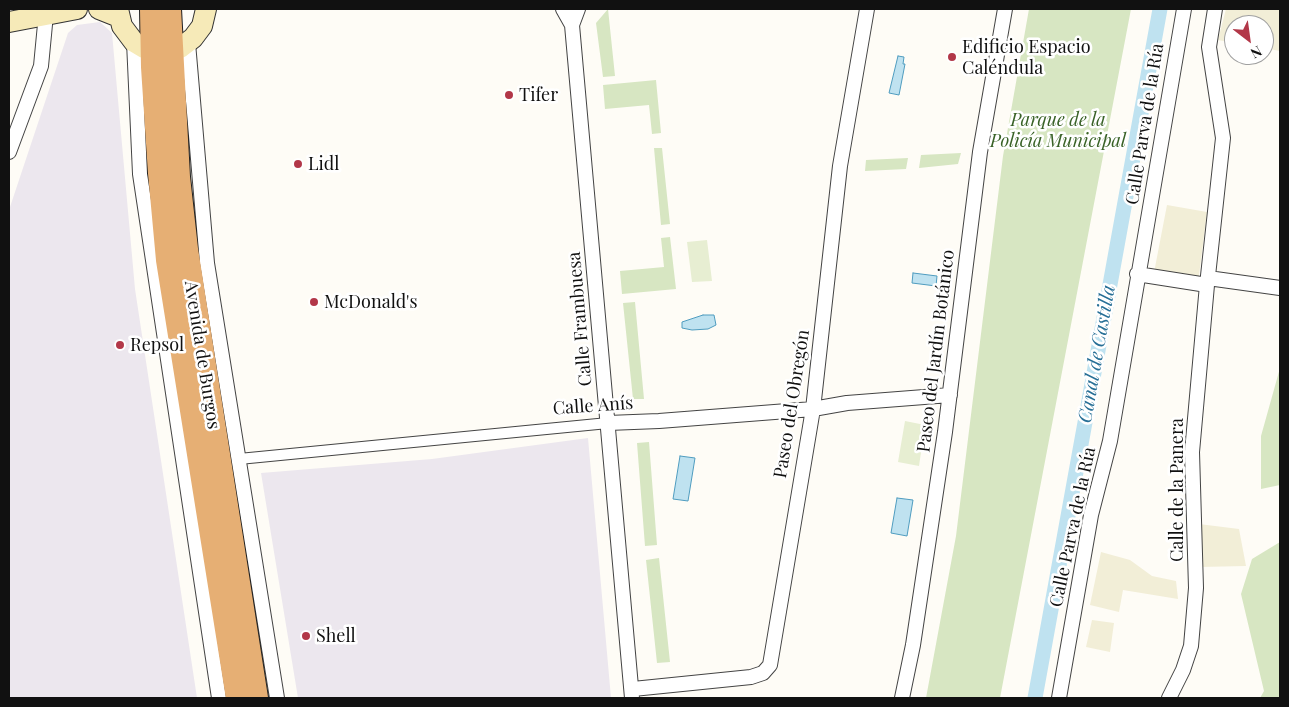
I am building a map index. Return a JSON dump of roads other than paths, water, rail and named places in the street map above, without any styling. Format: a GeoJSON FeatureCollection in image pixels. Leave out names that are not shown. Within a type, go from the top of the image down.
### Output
{"type":"FeatureCollection","features":[{"type":"Feature","properties":{"kind":"highway","name":"Avenida de Burgos"},"geometry":{"type":"LineString","coordinates":[[152,9],[161,47],[178,177],[190,278],[201,406]]}},
{"type":"Feature","properties":{"kind":"highway","name":"Avenida de Burgos"},"geometry":{"type":"LineString","coordinates":[[169,9],[161,47],[160,173],[168,260],[201,406],[256,698]]}},
{"type":"Feature","properties":{"kind":"highway","name":"Avenida de Burgos"},"geometry":{"type":"LineString","coordinates":[[208,451],[230,647],[238,698]]}},
{"type":"Feature","properties":{"kind":"main road"},"geometry":{"type":"LineString","coordinates":[[9,22],[77,9]]}},
{"type":"Feature","properties":{"kind":"main road"},"geometry":{"type":"LineString","coordinates":[[98,9],[119,13],[126,33],[161,47],[202,26],[206,9]]}},
{"type":"Feature","properties":{"kind":"street","name":"Calle Frambuesa"},"geometry":{"type":"LineString","coordinates":[[563,9],[572,25],[633,694]]}},
{"type":"Feature","properties":{"kind":"street","name":"Calle Frambuesa"},"geometry":{"type":"LineString","coordinates":[[572,25],[578,9]]}},
{"type":"Feature","properties":{"kind":"street","name":"Paseo del Obregón"},"geometry":{"type":"LineString","coordinates":[[633,694],[751,677],[763,672],[770,665],[813,409],[840,166],[867,9]]}},
{"type":"Feature","properties":{"kind":"street","name":"Paseo del Jardín Botánico"},"geometry":{"type":"LineString","coordinates":[[902,698],[913,644],[950,394],[980,152],[1005,9]]}},
{"type":"Feature","properties":{"kind":"street","name":"Calle Parva de la Ría"},"geometry":{"type":"LineString","coordinates":[[1059,698],[1091,515],[1110,441],[1137,274],[1150,215],[1184,9]]}},
{"type":"Feature","properties":{"kind":"street","name":"Calle de la Panera"},"geometry":{"type":"LineString","coordinates":[[1169,698],[1183,670],[1191,646],[1196,588],[1192,452],[1207,281],[1223,138],[1209,47],[1215,9]]}},
{"type":"Feature","properties":{"kind":"street"},"geometry":{"type":"LineString","coordinates":[[9,152],[41,66],[46,14]]}},
{"type":"Feature","properties":{"kind":"street","name":"Avenida de Burgos"},"geometry":{"type":"LineString","coordinates":[[161,47],[202,199],[207,263],[277,698]]}},
{"type":"Feature","properties":{"kind":"street","name":"Avenida de Burgos"},"geometry":{"type":"LineString","coordinates":[[161,47],[140,174],[219,698]]}},
{"type":"Feature","properties":{"kind":"street"},"geometry":{"type":"LineString","coordinates":[[190,278],[194,212],[202,199]]}},
{"type":"Feature","properties":{"kind":"street"},"geometry":{"type":"LineString","coordinates":[[145,208],[168,260]]}},
{"type":"Feature","properties":{"kind":"street"},"geometry":{"type":"LineString","coordinates":[[1137,274],[1280,288]]}},
{"type":"Feature","properties":{"kind":"street"},"geometry":{"type":"LineString","coordinates":[[172,379],[180,398],[201,406],[220,397],[226,378]]}},
{"type":"Feature","properties":{"kind":"street","name":"Calle Anís"},"geometry":{"type":"LineString","coordinates":[[239,459],[608,422],[658,421],[813,409],[847,403],[950,394]]}},
{"type":"Feature","properties":{"kind":"street"},"geometry":{"type":"LineString","coordinates":[[185,476],[190,456],[208,451],[230,457],[242,481]]}},
{"type":"Feature","properties":{"kind":"street"},"geometry":{"type":"LineString","coordinates":[[197,558],[230,647]]}},
{"type":"Feature","properties":{"kind":"water"},"geometry":{"type":"Polygon","coordinates":[[[1156,9],[1165,9],[1154,41],[1156,9]]]}},
{"type":"Feature","properties":{"kind":"water"},"geometry":{"type":"Polygon","coordinates":[[[898,56],[904,57],[903,64],[905,64],[899,95],[889,93],[898,56]]]}},
{"type":"Feature","properties":{"kind":"water"},"geometry":{"type":"Polygon","coordinates":[[[913,273],[937,276],[936,286],[912,283],[913,273]]]}},
{"type":"Feature","properties":{"kind":"water"},"geometry":{"type":"Polygon","coordinates":[[[703,315],[714,315],[716,325],[708,329],[692,330],[682,328],[682,322],[703,315]]]}},
{"type":"Feature","properties":{"kind":"water"},"geometry":{"type":"Polygon","coordinates":[[[680,456],[695,458],[688,501],[673,499],[680,456]]]}},
{"type":"Feature","properties":{"kind":"water"},"geometry":{"type":"Polygon","coordinates":[[[897,498],[913,500],[907,536],[891,533],[897,498]]]}},
{"type":"Feature","properties":{"kind":"waterway","name":"Canal de Castilla"},"geometry":{"type":"LineString","coordinates":[[1035,698],[1160,9]]}},
{"type":"Feature","properties":{"kind":"place","name":"Edificio Espacio Caléndula"},"geometry":{"type":"Point","coordinates":[952,57]}},
{"type":"Feature","properties":{"kind":"place","name":"Tifer"},"geometry":{"type":"Point","coordinates":[509,95]}},
{"type":"Feature","properties":{"kind":"place","name":"Lidl"},"geometry":{"type":"Point","coordinates":[298,164]}},
{"type":"Feature","properties":{"kind":"place","name":"McDonald's"},"geometry":{"type":"Point","coordinates":[314,302]}},
{"type":"Feature","properties":{"kind":"place","name":"Repsol"},"geometry":{"type":"Point","coordinates":[120,345]}},
{"type":"Feature","properties":{"kind":"place","name":"Shell"},"geometry":{"type":"Point","coordinates":[306,636]}},
{"type":"Feature","properties":{"kind":"park label","name":"Parque de la Policía Municipal"},"geometry":{"type":"Point","coordinates":[1058,130]}}]}
